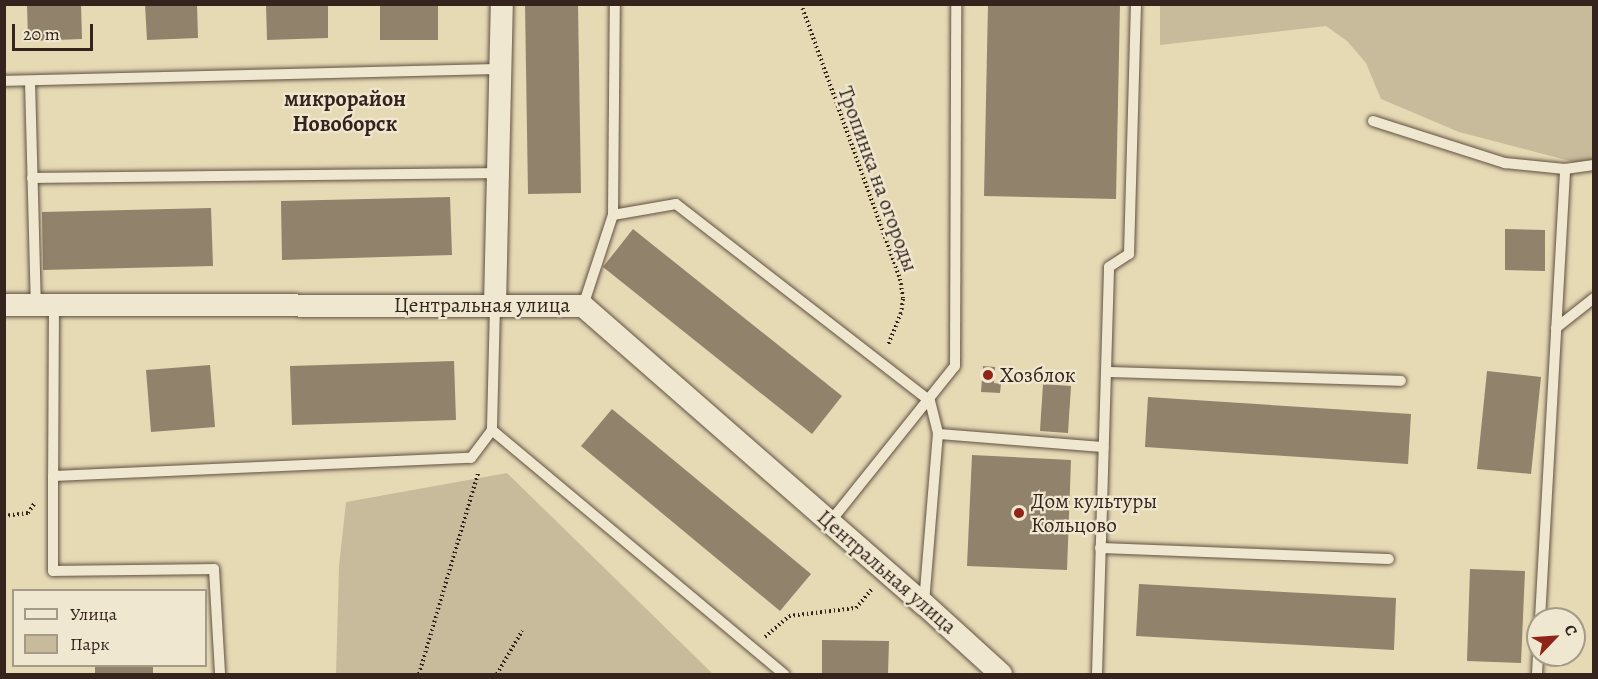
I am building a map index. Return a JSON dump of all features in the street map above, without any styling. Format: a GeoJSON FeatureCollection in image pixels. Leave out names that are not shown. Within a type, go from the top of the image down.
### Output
{"type":"FeatureCollection","features":[{"type":"Feature","properties":{"kind":"street"},"geometry":{"type":"LineString","coordinates":[[495,305],[502,4]]}},
{"type":"Feature","properties":{"kind":"street","name":"Центральная улица"},"geometry":{"type":"LineString","coordinates":[[4,305],[583,306],[924,604],[1001,675]]}},
{"type":"Feature","properties":{"kind":"lane"},"geometry":{"type":"LineString","coordinates":[[583,306],[613,215],[615,4]]}},
{"type":"Feature","properties":{"kind":"lane"},"geometry":{"type":"LineString","coordinates":[[830,522],[930,401],[955,366],[956,4]]}},
{"type":"Feature","properties":{"kind":"lane"},"geometry":{"type":"LineString","coordinates":[[1097,675],[1109,267],[1129,254],[1136,4]]}},
{"type":"Feature","properties":{"kind":"lane"},"geometry":{"type":"LineString","coordinates":[[4,81],[502,69]]}},
{"type":"Feature","properties":{"kind":"lane"},"geometry":{"type":"LineString","coordinates":[[30,81],[32,178],[45,305],[53,476],[53,572],[214,569],[220,675]]}},
{"type":"Feature","properties":{"kind":"lane"},"geometry":{"type":"LineString","coordinates":[[1374,121],[1505,163],[1565,169],[1593,165]]}},
{"type":"Feature","properties":{"kind":"lane"},"geometry":{"type":"LineString","coordinates":[[1541,607],[1565,169]]}},
{"type":"Feature","properties":{"kind":"lane"},"geometry":{"type":"LineString","coordinates":[[32,178],[499,172]]}},
{"type":"Feature","properties":{"kind":"lane"},"geometry":{"type":"LineString","coordinates":[[613,215],[676,204],[930,401],[938,434],[930,563],[924,604]]}},
{"type":"Feature","properties":{"kind":"lane"},"geometry":{"type":"LineString","coordinates":[[1556,328],[1593,298]]}},
{"type":"Feature","properties":{"kind":"lane"},"geometry":{"type":"LineString","coordinates":[[53,476],[471,458],[492,430],[495,305]]}},
{"type":"Feature","properties":{"kind":"lane"},"geometry":{"type":"LineString","coordinates":[[1106,372],[1401,381]]}},
{"type":"Feature","properties":{"kind":"lane"},"geometry":{"type":"LineString","coordinates":[[492,430],[784,675]]}},
{"type":"Feature","properties":{"kind":"lane"},"geometry":{"type":"LineString","coordinates":[[938,434],[1103,447]]}},
{"type":"Feature","properties":{"kind":"lane"},"geometry":{"type":"LineString","coordinates":[[1100,548],[1389,559]]}},
{"type":"Feature","properties":{"kind":"path","name":"Тропинка на огороды"},"geometry":{"type":"LineString","coordinates":[[801,4],[900,279],[903,299],[901,314],[893,337],[879,362]]}},
{"type":"Feature","properties":{"kind":"path"},"geometry":{"type":"LineString","coordinates":[[418,675],[492,430]]}},
{"type":"Feature","properties":{"kind":"path"},"geometry":{"type":"LineString","coordinates":[[754,648],[789,616],[856,608],[875,586]]}},
{"type":"Feature","properties":{"kind":"path"},"geometry":{"type":"LineString","coordinates":[[497,675],[522,631]]}},
{"type":"Feature","properties":{"kind":"green space"},"geometry":{"type":"Polygon","coordinates":[[[1160,5],[1593,5],[1593,167],[1459,132],[1381,99],[1366,63],[1347,41],[1326,26],[1160,45],[1160,5]]]}},
{"type":"Feature","properties":{"kind":"green space"},"geometry":{"type":"Polygon","coordinates":[[[507,473],[713,674],[336,674],[339,566],[346,502],[507,473]]]}},
{"type":"Feature","properties":{"kind":"building"},"geometry":{"type":"Polygon","coordinates":[[[27,4],[81,4],[82,39],[28,41],[27,4]]]}},
{"type":"Feature","properties":{"kind":"building"},"geometry":{"type":"Polygon","coordinates":[[[145,4],[197,4],[198,38],[147,40],[145,4]]]}},
{"type":"Feature","properties":{"kind":"building"},"geometry":{"type":"Polygon","coordinates":[[[266,4],[328,4],[328,38],[267,40],[266,4]]]}},
{"type":"Feature","properties":{"kind":"building"},"geometry":{"type":"Polygon","coordinates":[[[380,4],[438,4],[438,40],[380,40],[380,4]]]}},
{"type":"Feature","properties":{"kind":"building"},"geometry":{"type":"Polygon","coordinates":[[[525,4],[578,4],[581,193],[528,194],[525,4]]]}},
{"type":"Feature","properties":{"kind":"building"},"geometry":{"type":"Polygon","coordinates":[[[988,4],[1120,4],[1116,199],[984,196],[988,4]]]}},
{"type":"Feature","properties":{"kind":"building"},"geometry":{"type":"Polygon","coordinates":[[[450,197],[452,255],[282,260],[281,201],[450,197]]]}},
{"type":"Feature","properties":{"kind":"building"},"geometry":{"type":"Polygon","coordinates":[[[211,208],[213,266],[43,270],[42,212],[211,208]]]}},
{"type":"Feature","properties":{"kind":"building"},"geometry":{"type":"Polygon","coordinates":[[[633,229],[842,396],[812,434],[603,267],[633,229]]]}},
{"type":"Feature","properties":{"kind":"building"},"geometry":{"type":"Polygon","coordinates":[[[1505,229],[1545,230],[1545,271],[1505,270],[1505,229]]]}},
{"type":"Feature","properties":{"kind":"building"},"geometry":{"type":"Polygon","coordinates":[[[454,361],[456,420],[292,425],[290,366],[454,361]]]}},
{"type":"Feature","properties":{"kind":"building"},"geometry":{"type":"Polygon","coordinates":[[[210,365],[215,427],[151,432],[146,370],[210,365]]]}},
{"type":"Feature","properties":{"kind":"building","name":"Хозблок"},"geometry":{"type":"Polygon","coordinates":[[[983,366],[995,367],[994,383],[1001,384],[1000,393],[981,392],[983,366]]]}},
{"type":"Feature","properties":{"kind":"building"},"geometry":{"type":"Polygon","coordinates":[[[1487,371],[1541,377],[1531,474],[1477,469],[1487,371]]]}},
{"type":"Feature","properties":{"kind":"building"},"geometry":{"type":"Polygon","coordinates":[[[1043,384],[1071,386],[1068,433],[1040,431],[1043,384]]]}},
{"type":"Feature","properties":{"kind":"building"},"geometry":{"type":"Polygon","coordinates":[[[1148,397],[1411,414],[1408,464],[1145,447],[1148,397]]]}},
{"type":"Feature","properties":{"kind":"building"},"geometry":{"type":"Polygon","coordinates":[[[612,409],[811,574],[780,611],[581,446],[612,409]]]}},
{"type":"Feature","properties":{"kind":"building","name":"Дом культуры Кольцово"},"geometry":{"type":"Polygon","coordinates":[[[972,455],[1071,460],[1067,570],[967,566],[972,455]]]}},
{"type":"Feature","properties":{"kind":"building"},"geometry":{"type":"Polygon","coordinates":[[[1470,569],[1525,571],[1521,663],[1467,661],[1470,569]]]}},
{"type":"Feature","properties":{"kind":"building"},"geometry":{"type":"Polygon","coordinates":[[[1139,584],[1396,598],[1394,650],[1136,636],[1139,584]]]}},
{"type":"Feature","properties":{"kind":"building"},"geometry":{"type":"Polygon","coordinates":[[[822,640],[889,641],[888,674],[822,674],[822,640]]]}},
{"type":"Feature","properties":{"kind":"building"},"geometry":{"type":"Polygon","coordinates":[[[95,667],[153,667],[153,674],[95,674],[95,667]]]}},
{"type":"Feature","properties":{"kind":"place","name":"Хозблок"},"geometry":{"type":"Point","coordinates":[988,375]}},
{"type":"Feature","properties":{"kind":"place","name":"Дом культуры Кольцово"},"geometry":{"type":"Point","coordinates":[1019,513]}},
{"type":"Feature","properties":{"kind":"district","name":"микрорайон Новоборск"},"geometry":{"type":"Point","coordinates":[345,112]}}]}
